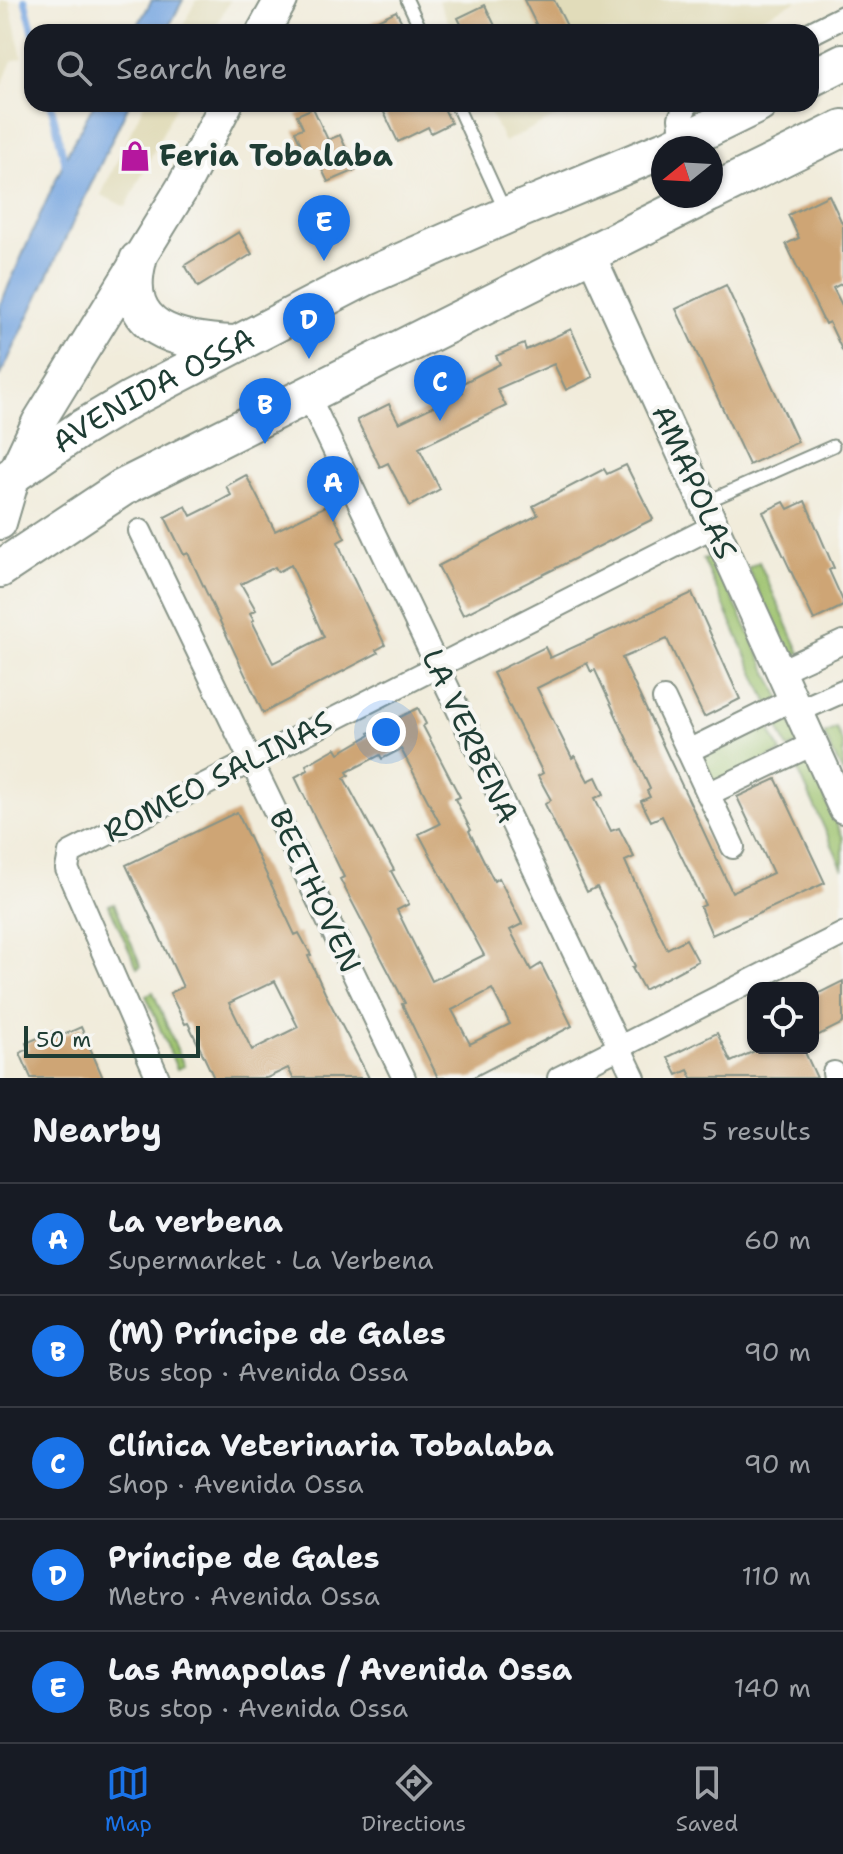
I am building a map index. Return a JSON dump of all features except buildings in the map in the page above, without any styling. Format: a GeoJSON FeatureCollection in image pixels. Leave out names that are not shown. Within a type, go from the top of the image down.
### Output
{"type":"FeatureCollection","features":[{"type":"Feature","properties":{"kind":"main road"},"geometry":{"type":"LineString","coordinates":[[268,24],[281,0]]}},
{"type":"Feature","properties":{"kind":"main road"},"geometry":{"type":"LineString","coordinates":[[819,74],[843,62]]}},
{"type":"Feature","properties":{"kind":"main road"},"geometry":{"type":"LineString","coordinates":[[0,523],[7,478],[183,187],[222,112]]}},
{"type":"Feature","properties":{"kind":"main road","name":"AVENIDA OSSA"},"geometry":{"type":"LineString","coordinates":[[696,136],[743,112]]}},
{"type":"Feature","properties":{"kind":"main road"},"geometry":{"type":"LineString","coordinates":[[723,188],[840,137]]}},
{"type":"Feature","properties":{"kind":"main road","name":"AVENIDA OSSA"},"geometry":{"type":"LineString","coordinates":[[7,478],[118,407],[364,278],[651,157]]}},
{"type":"Feature","properties":{"kind":"main road"},"geometry":{"type":"LineString","coordinates":[[0,569],[122,488],[681,208]]}},
{"type":"Feature","properties":{"kind":"main road"},"geometry":{"type":"LineString","coordinates":[[138,260],[134,273],[136,299],[144,317],[157,328],[188,340],[235,344]]}},
{"type":"Feature","properties":{"kind":"street"},"geometry":{"type":"LineString","coordinates":[[819,29],[843,17]]}},
{"type":"Feature","properties":{"kind":"street"},"geometry":{"type":"LineString","coordinates":[[677,136],[683,112]]}},
{"type":"Feature","properties":{"kind":"street","name":"AMAPOLAS"},"geometry":{"type":"LineString","coordinates":[[590,253],[843,809]]}},
{"type":"Feature","properties":{"kind":"street","name":"LA VERBENA"},"geometry":{"type":"LineString","coordinates":[[307,393],[634,1078]]}},
{"type":"Feature","properties":{"kind":"street","name":"ROMEO SALINAS"},"geometry":{"type":"LineString","coordinates":[[158,1078],[67,869],[68,857],[75,848],[437,666],[709,515]]}},
{"type":"Feature","properties":{"kind":"street","name":"BEETHOVEN"},"geometry":{"type":"LineString","coordinates":[[140,531],[404,1078]]}},
{"type":"Feature","properties":{"kind":"street"},"geometry":{"type":"LineString","coordinates":[[780,671],[843,642]]}},
{"type":"Feature","properties":{"kind":"street"},"geometry":{"type":"LineString","coordinates":[[688,751],[796,705],[843,691]]}},
{"type":"Feature","properties":{"kind":"street"},"geometry":{"type":"LineString","coordinates":[[664,699],[733,847]]}},
{"type":"Feature","properties":{"kind":"street"},"geometry":{"type":"LineString","coordinates":[[708,794],[813,744]]}},
{"type":"Feature","properties":{"kind":"street"},"geometry":{"type":"LineString","coordinates":[[559,1078],[843,934]]}},
{"type":"Feature","properties":{"kind":"lane"},"geometry":{"type":"LineString","coordinates":[[407,0],[418,24]]}},
{"type":"Feature","properties":{"kind":"lane"},"geometry":{"type":"LineString","coordinates":[[460,112],[507,215]]}},
{"type":"Feature","properties":{"kind":"lane"},"geometry":{"type":"LineString","coordinates":[[709,515],[833,446]]}},
{"type":"Feature","properties":{"kind":"shaded area"},"geometry":{"type":"Polygon","coordinates":[[[0,0],[9,0],[22,58],[12,61],[0,89],[0,0]]]}},
{"type":"Feature","properties":{"kind":"shaded area"},"geometry":{"type":"Polygon","coordinates":[[[196,0],[230,0],[217,24],[184,24],[196,0]]]}},
{"type":"Feature","properties":{"kind":"shaded area"},"geometry":{"type":"Polygon","coordinates":[[[438,0],[798,0],[748,24],[449,24],[438,0]]]}},
{"type":"Feature","properties":{"kind":"shaded area","name":"Feria Tobalaba"},"geometry":{"type":"Polygon","coordinates":[[[140,112],[173,112],[126,207],[101,195],[140,112]]]}},
{"type":"Feature","properties":{"kind":"shaded area"},"geometry":{"type":"Polygon","coordinates":[[[490,112],[566,112],[504,142],[490,112]]]}},
{"type":"Feature","properties":{"kind":"green space"},"geometry":{"type":"Polygon","coordinates":[[[712,556],[781,700],[769,706],[703,559],[712,556]]]}},
{"type":"Feature","properties":{"kind":"green space"},"geometry":{"type":"Polygon","coordinates":[[[759,562],[800,653],[789,658],[748,568],[759,562]]]}},
{"type":"Feature","properties":{"kind":"green space"},"geometry":{"type":"Polygon","coordinates":[[[784,709],[800,743],[788,749],[772,715],[784,709]]]}},
{"type":"Feature","properties":{"kind":"green space"},"geometry":{"type":"Polygon","coordinates":[[[765,720],[781,752],[714,785],[698,752],[765,720]]]}},
{"type":"Feature","properties":{"kind":"green space"},"geometry":{"type":"Polygon","coordinates":[[[836,728],[843,744],[843,774],[824,734],[836,728]]]}},
{"type":"Feature","properties":{"kind":"green space"},"geometry":{"type":"Polygon","coordinates":[[[804,752],[843,838],[843,869],[792,757],[804,752]]]}},
{"type":"Feature","properties":{"kind":"green space"},"geometry":{"type":"Polygon","coordinates":[[[114,903],[141,966],[137,968],[109,905],[114,903]]]}},
{"type":"Feature","properties":{"kind":"green space"},"geometry":{"type":"Polygon","coordinates":[[[153,992],[184,1066],[177,1069],[146,995],[153,992]]]}},
{"type":"Feature","properties":{"kind":"water"},"geometry":{"type":"Polygon","coordinates":[[[152,0],[183,0],[170,24],[138,24],[152,0]]]}},
{"type":"Feature","properties":{"kind":"water"},"geometry":{"type":"Polygon","coordinates":[[[90,112],[125,112],[0,377],[0,305],[69,150],[90,112]]]}},
{"type":"Feature","properties":{"kind":"waterway"},"geometry":{"type":"LineString","coordinates":[[25,0],[31,24]]}},
{"type":"Feature","properties":{"kind":"waterway"},"geometry":{"type":"LineString","coordinates":[[53,112],[66,168]]}},
{"type":"Feature","properties":{"kind":"place","name":"Feria Tobalaba"},"geometry":{"type":"Point","coordinates":[135,156]}},
{"type":"Feature","properties":{"kind":"place","name":"Las Amapolas / Avenida Ossa"},"geometry":{"type":"Point","coordinates":[324,261]}},
{"type":"Feature","properties":{"kind":"place","name":"Príncipe de Gales"},"geometry":{"type":"Point","coordinates":[309,359]}},
{"type":"Feature","properties":{"kind":"place","name":"Clínica Veterinaria Tobalaba"},"geometry":{"type":"Point","coordinates":[440,421]}},
{"type":"Feature","properties":{"kind":"place","name":"(M) Príncipe de Gales"},"geometry":{"type":"Point","coordinates":[265,444]}},
{"type":"Feature","properties":{"kind":"place","name":"La verbena"},"geometry":{"type":"Point","coordinates":[333,522]}}]}
